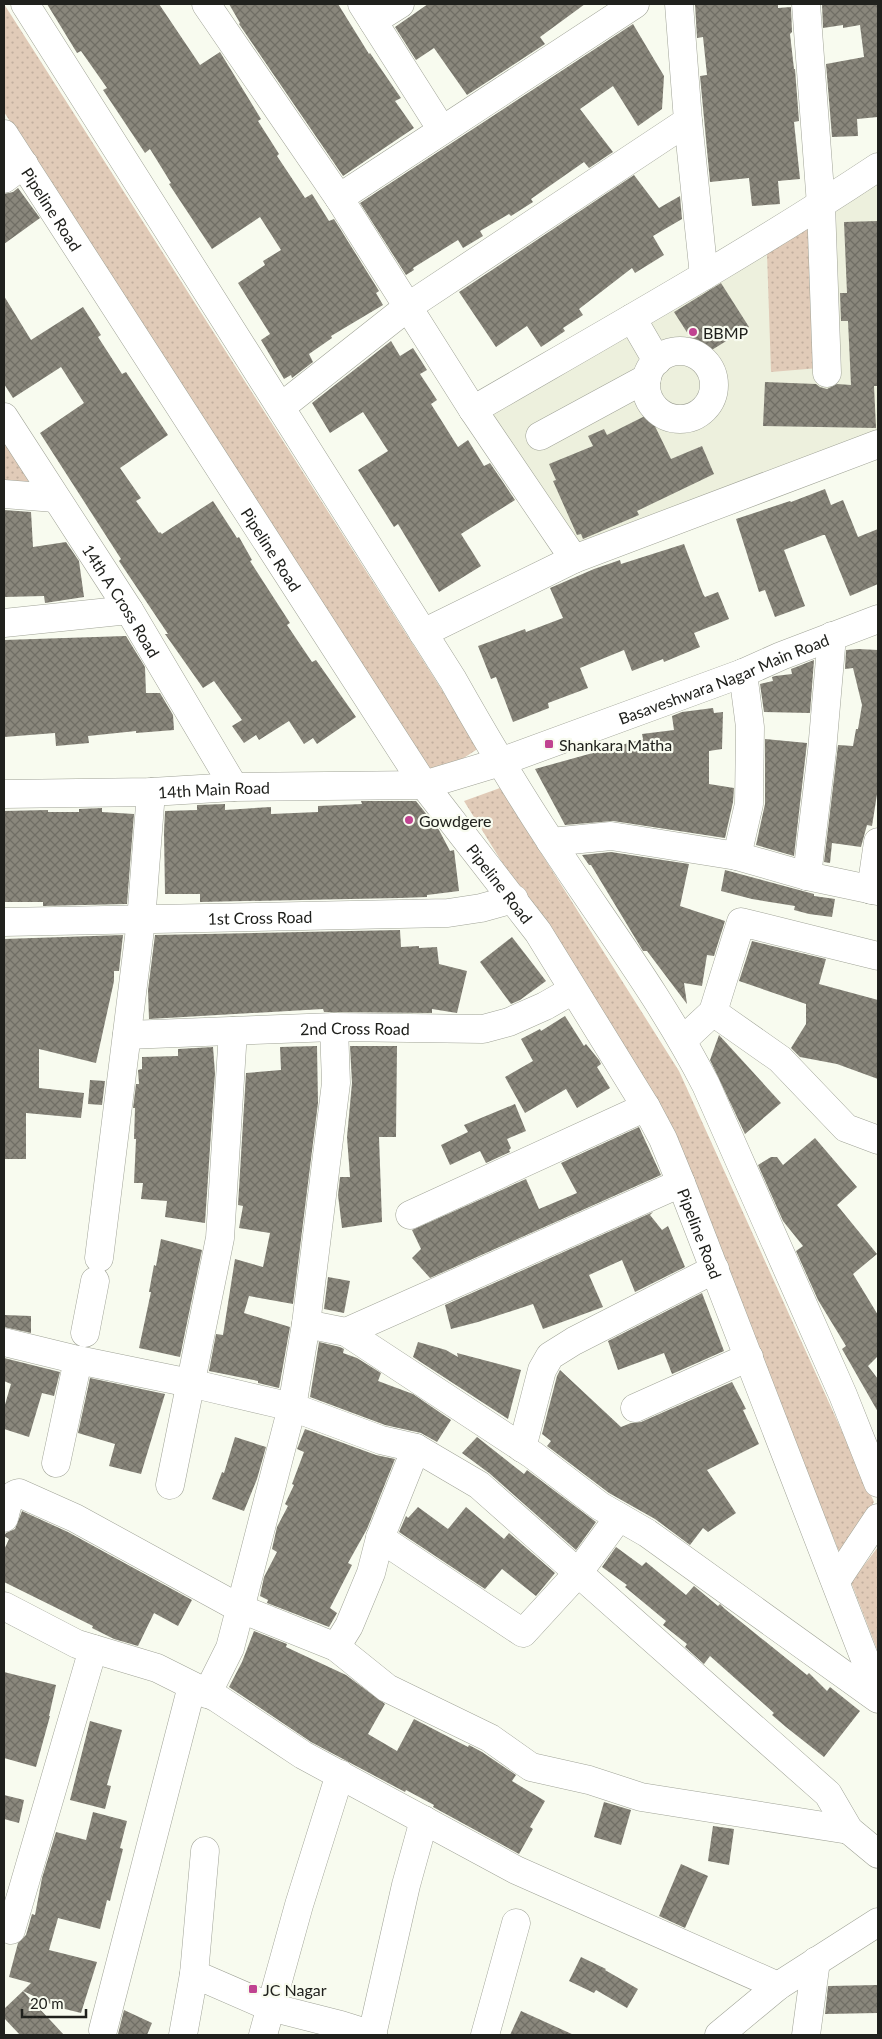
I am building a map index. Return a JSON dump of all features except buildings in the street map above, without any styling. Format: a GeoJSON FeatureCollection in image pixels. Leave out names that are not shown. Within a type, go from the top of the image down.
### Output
{"type":"FeatureCollection","features":[{"type":"Feature","properties":{"kind":"street"},"geometry":{"type":"LineString","coordinates":[[26,4],[424,633],[500,762],[683,1040],[706,1085],[876,1468]]}},
{"type":"Feature","properties":{"kind":"street"},"geometry":{"type":"LineString","coordinates":[[206,4],[339,198],[473,410],[574,559]]}},
{"type":"Feature","properties":{"kind":"street"},"geometry":{"type":"LineString","coordinates":[[400,4],[368,12],[442,130]]}},
{"type":"Feature","properties":{"kind":"street"},"geometry":{"type":"LineString","coordinates":[[339,198],[635,4]]}},
{"type":"Feature","properties":{"kind":"street"},"geometry":{"type":"LineString","coordinates":[[679,4],[688,121],[704,276]]}},
{"type":"Feature","properties":{"kind":"street"},"geometry":{"type":"LineString","coordinates":[[806,4],[821,205],[827,373]]}},
{"type":"Feature","properties":{"kind":"street"},"geometry":{"type":"LineString","coordinates":[[281,407],[409,306],[688,121]]}},
{"type":"Feature","properties":{"kind":"street","name":"Pipeline Road"},"geometry":{"type":"LineString","coordinates":[[4,134],[14,172],[424,785],[538,932],[646,1107],[663,1140],[681,1183],[878,1693]]}},
{"type":"Feature","properties":{"kind":"street"},"geometry":{"type":"LineString","coordinates":[[473,410],[704,276],[821,205],[878,167]]}},
{"type":"Feature","properties":{"kind":"street"},"geometry":{"type":"LineString","coordinates":[[540,436],[652,370],[632,318]]}},
{"type":"Feature","properties":{"kind":"street","name":"14th A Cross Road"},"geometry":{"type":"LineString","coordinates":[[4,417],[129,610],[234,787]]}},
{"type":"Feature","properties":{"kind":"street"},"geometry":{"type":"LineString","coordinates":[[424,633],[574,559],[878,444]]}},
{"type":"Feature","properties":{"kind":"street"},"geometry":{"type":"LineString","coordinates":[[4,494],[55,498]]}},
{"type":"Feature","properties":{"kind":"street"},"geometry":{"type":"LineString","coordinates":[[4,623],[129,610]]}},
{"type":"Feature","properties":{"kind":"street","name":"Basaveshwara Nagar Main Road"},"geometry":{"type":"LineString","coordinates":[[424,785],[500,762],[743,673],[878,619]]}},
{"type":"Feature","properties":{"kind":"street"},"geometry":{"type":"LineString","coordinates":[[806,876],[822,750],[832,636]]}},
{"type":"Feature","properties":{"kind":"street"},"geometry":{"type":"LineString","coordinates":[[737,856],[749,804],[750,726],[743,673]]}},
{"type":"Feature","properties":{"kind":"street","name":"14th Main Road"},"geometry":{"type":"LineString","coordinates":[[4,794],[151,792],[234,787],[424,785]]}},
{"type":"Feature","properties":{"kind":"street"},"geometry":{"type":"LineString","coordinates":[[85,1333],[97,1269],[141,921],[151,792]]}},
{"type":"Feature","properties":{"kind":"street"},"geometry":{"type":"LineString","coordinates":[[551,842],[611,836],[737,856],[806,876],[875,890],[878,842]]}},
{"type":"Feature","properties":{"kind":"street","name":"1st Cross Road"},"geometry":{"type":"LineString","coordinates":[[4,922],[141,921],[448,913],[480,908],[514,899]]}},
{"type":"Feature","properties":{"kind":"street"},"geometry":{"type":"LineString","coordinates":[[683,1040],[713,1012],[741,922],[878,956]]}},
{"type":"Feature","properties":{"kind":"street","name":"2nd Cross Road"},"geometry":{"type":"LineString","coordinates":[[127,1035],[334,1028],[489,1029],[545,1006],[573,990]]}},
{"type":"Feature","properties":{"kind":"street"},"geometry":{"type":"LineString","coordinates":[[713,1012],[780,1059],[846,1128],[878,1140]]}},
{"type":"Feature","properties":{"kind":"street"},"geometry":{"type":"LineString","coordinates":[[103,2030],[200,1690],[230,1648],[292,1406],[306,1324],[336,1083],[334,1028]]}},
{"type":"Feature","properties":{"kind":"street"},"geometry":{"type":"LineString","coordinates":[[170,1485],[220,1238],[233,1031]]}},
{"type":"Feature","properties":{"kind":"street"},"geometry":{"type":"LineString","coordinates":[[410,1215],[646,1107]]}},
{"type":"Feature","properties":{"kind":"street"},"geometry":{"type":"LineString","coordinates":[[346,1332],[681,1183]]}},
{"type":"Feature","properties":{"kind":"street"},"geometry":{"type":"LineString","coordinates":[[522,1448],[542,1370],[550,1356],[574,1341],[715,1269]]}},
{"type":"Feature","properties":{"kind":"street"},"geometry":{"type":"LineString","coordinates":[[306,1324],[346,1332],[522,1448],[600,1506],[648,1533],[878,1699]]}},
{"type":"Feature","properties":{"kind":"street"},"geometry":{"type":"LineString","coordinates":[[4,1342],[78,1360],[292,1406],[381,1440],[416,1448],[479,1485],[828,1794],[849,1830],[878,1854]]}},
{"type":"Feature","properties":{"kind":"street"},"geometry":{"type":"LineString","coordinates":[[634,1408],[749,1356]]}},
{"type":"Feature","properties":{"kind":"street"},"geometry":{"type":"LineString","coordinates":[[56,1463],[78,1360]]}},
{"type":"Feature","properties":{"kind":"street"},"geometry":{"type":"LineString","coordinates":[[336,1647],[349,1626],[371,1573],[380,1538],[416,1448]]}},
{"type":"Feature","properties":{"kind":"street"},"geometry":{"type":"LineString","coordinates":[[4,1518],[11,1498],[19,1493],[75,1518],[241,1609],[336,1647],[387,1688],[490,1738],[531,1767],[589,1780],[641,1797],[849,1830]]}},
{"type":"Feature","properties":{"kind":"street"},"geometry":{"type":"LineString","coordinates":[[380,1538],[522,1633],[578,1573],[619,1517]]}},
{"type":"Feature","properties":{"kind":"street"},"geometry":{"type":"LineString","coordinates":[[836,1581],[878,1518]]}},
{"type":"Feature","properties":{"kind":"street"},"geometry":{"type":"LineString","coordinates":[[4,1606],[77,1644],[157,1668],[217,1698],[304,1755],[516,1870],[778,1986]]}},
{"type":"Feature","properties":{"kind":"street"},"geometry":{"type":"LineString","coordinates":[[11,1930],[94,1649]]}},
{"type":"Feature","properties":{"kind":"street"},"geometry":{"type":"LineString","coordinates":[[263,2035],[340,1774]]}},
{"type":"Feature","properties":{"kind":"street"},"geometry":{"type":"LineString","coordinates":[[194,1974],[270,2007],[372,2035],[406,1885],[424,1820]]}},
{"type":"Feature","properties":{"kind":"street"},"geometry":{"type":"LineString","coordinates":[[183,2035],[194,1974],[204,1851]]}},
{"type":"Feature","properties":{"kind":"street"},"geometry":{"type":"LineString","coordinates":[[719,2035],[778,1986],[878,1922]]}},
{"type":"Feature","properties":{"kind":"street"},"geometry":{"type":"LineString","coordinates":[[485,2035],[516,1924]]}},
{"type":"Feature","properties":{"kind":"street"},"geometry":{"type":"LineString","coordinates":[[806,2035],[816,1961]]}},
{"type":"Feature","properties":{"kind":"shaded area"},"geometry":{"type":"Polygon","coordinates":[[[4,4],[479,748],[430,780],[4,112],[4,4]]]}},
{"type":"Feature","properties":{"kind":"shaded area","name":"BBMP"},"geometry":{"type":"Polygon","coordinates":[[[878,180],[878,431],[577,552],[487,413],[878,180]]]}},
{"type":"Feature","properties":{"kind":"shaded area"},"geometry":{"type":"Polygon","coordinates":[[[824,215],[831,367],[771,372],[767,253],[824,215]]]}},
{"type":"Feature","properties":{"kind":"shaded area"},"geometry":{"type":"Polygon","coordinates":[[[4,441],[31,485],[4,483],[4,441]]]}},
{"type":"Feature","properties":{"kind":"shaded area"},"geometry":{"type":"Polygon","coordinates":[[[500,788],[679,1071],[874,1502],[840,1554],[665,1125],[464,801],[500,788]]]}},
{"type":"Feature","properties":{"kind":"shaded area"},"geometry":{"type":"Polygon","coordinates":[[[878,1547],[878,1652],[851,1582],[878,1547]]]}},
{"type":"Feature","properties":{"kind":"place","name":"BBMP"},"geometry":{"type":"Point","coordinates":[693,332]}},
{"type":"Feature","properties":{"kind":"place","name":"Shankara Matha"},"geometry":{"type":"Point","coordinates":[549,744]}},
{"type":"Feature","properties":{"kind":"place","name":"Gowdgere"},"geometry":{"type":"Point","coordinates":[409,820]}},
{"type":"Feature","properties":{"kind":"place","name":"JC Nagar"},"geometry":{"type":"Point","coordinates":[253,1989]}}]}
